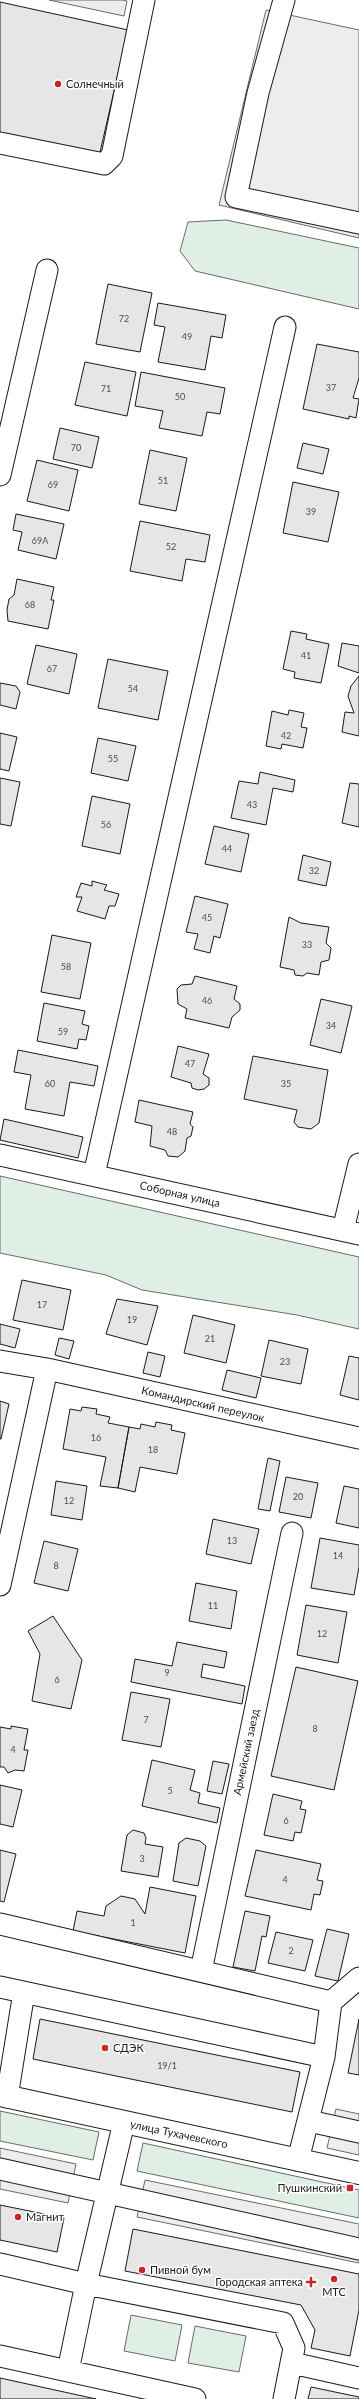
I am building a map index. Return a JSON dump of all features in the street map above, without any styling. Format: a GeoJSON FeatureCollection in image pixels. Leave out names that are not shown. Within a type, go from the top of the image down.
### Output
{"type":"FeatureCollection","features":[{"type":"Feature","properties":{"kind":"main road","name":"улица Тухачевского"},"geometry":{"type":"LineString","coordinates":[[4,2096],[359,2173]]}},
{"type":"Feature","properties":{"kind":"street"},"geometry":{"type":"LineString","coordinates":[[0,143],[104,164],[112,156],[144,0]]}},
{"type":"Feature","properties":{"kind":"street"},"geometry":{"type":"LineString","coordinates":[[284,0],[266,62],[236,197],[359,223]]}},
{"type":"Feature","properties":{"kind":"street"},"geometry":{"type":"LineString","coordinates":[[0,475],[47,270]]}},
{"type":"Feature","properties":{"kind":"street"},"geometry":{"type":"LineString","coordinates":[[94,1175],[285,327]]}},
{"type":"Feature","properties":{"kind":"street","name":"Соборная улица"},"geometry":{"type":"LineString","coordinates":[[0,1155],[351,1232]]}},
{"type":"Feature","properties":{"kind":"street"},"geometry":{"type":"LineString","coordinates":[[351,1232],[359,1164]]}},
{"type":"Feature","properties":{"kind":"street","name":"Командирский переулок"},"geometry":{"type":"LineString","coordinates":[[0,1361],[47,1369],[359,1438]]}},
{"type":"Feature","properties":{"kind":"street"},"geometry":{"type":"LineString","coordinates":[[0,1585],[47,1369]]}},
{"type":"Feature","properties":{"kind":"street","name":"Армейский заезд"},"geometry":{"type":"LineString","coordinates":[[201,1971],[292,1533]]}},
{"type":"Feature","properties":{"kind":"street"},"geometry":{"type":"LineString","coordinates":[[0,1924],[331,2002]]}},
{"type":"Feature","properties":{"kind":"street"},"geometry":{"type":"LineString","coordinates":[[298,2160],[324,2057],[331,2002],[359,1978]]}},
{"type":"Feature","properties":{"kind":"street"},"geometry":{"type":"LineString","coordinates":[[0,1987],[324,2057]]}},
{"type":"Feature","properties":{"kind":"street"},"geometry":{"type":"LineString","coordinates":[[4,2096],[24,1992]]}},
{"type":"Feature","properties":{"kind":"street"},"geometry":{"type":"LineString","coordinates":[[308,2120],[359,2132]]}},
{"type":"Feature","properties":{"kind":"street"},"geometry":{"type":"LineString","coordinates":[[68,2371],[106,2192],[124,2122]]}},
{"type":"Feature","properties":{"kind":"street"},"geometry":{"type":"LineString","coordinates":[[0,2169],[359,2249]]}},
{"type":"Feature","properties":{"kind":"street"},"geometry":{"type":"LineString","coordinates":[[0,2264],[86,2284],[283,2323],[294,2348],[284,2399]]}},
{"type":"Feature","properties":{"kind":"street"},"geometry":{"type":"LineString","coordinates":[[0,2356],[195,2399]]}},
{"type":"Feature","properties":{"kind":"street"},"geometry":{"type":"LineString","coordinates":[[292,2363],[359,2378]]}},
{"type":"Feature","properties":{"kind":"green space"},"geometry":{"type":"Polygon","coordinates":[[[226,220],[359,248],[359,309],[195,271],[180,251],[188,222],[226,220]]]}},
{"type":"Feature","properties":{"kind":"green space"},"geometry":{"type":"Polygon","coordinates":[[[0,1176],[359,1257],[359,1329],[297,1315],[142,1290],[106,1275],[0,1253],[0,1176]]]}},
{"type":"Feature","properties":{"kind":"green space"},"geometry":{"type":"Polygon","coordinates":[[[0,2111],[99,2132],[93,2160],[0,2141],[0,2111]]]}},
{"type":"Feature","properties":{"kind":"green space"},"geometry":{"type":"Polygon","coordinates":[[[143,2143],[359,2190],[359,2218],[137,2171],[143,2143]]]}},
{"type":"Feature","properties":{"kind":"green space"},"geometry":{"type":"Polygon","coordinates":[[[131,2315],[182,2325],[175,2361],[124,2351],[131,2315]]]}},
{"type":"Feature","properties":{"kind":"green space"},"geometry":{"type":"Polygon","coordinates":[[[195,2326],[246,2336],[239,2372],[188,2363],[195,2326]]]}},
{"type":"Feature","properties":{"kind":"shaded area"},"geometry":{"type":"Polygon","coordinates":[[[49,0],[122,0],[127,1],[124,16],[49,0]]]}},
{"type":"Feature","properties":{"kind":"shaded area"},"geometry":{"type":"Polygon","coordinates":[[[266,10],[359,30],[359,238],[219,205],[266,10]]]}},
{"type":"Feature","properties":{"kind":"shaded area"},"geometry":{"type":"Polygon","coordinates":[[[336,2109],[359,2114],[359,2155],[327,2148],[336,2109]]]}},
{"type":"Feature","properties":{"kind":"shaded area"},"geometry":{"type":"Polygon","coordinates":[[[0,2148],[76,2164],[68,2203],[0,2189],[0,2148]]]}},
{"type":"Feature","properties":{"kind":"shaded area"},"geometry":{"type":"Polygon","coordinates":[[[145,2180],[359,2224],[359,2263],[137,2217],[145,2180]]]}},
{"type":"Feature","properties":{"kind":"building","name":"Солнечный"},"geometry":{"type":"Polygon","coordinates":[[[0,2],[128,30],[98,161],[0,139],[0,2]]]}},
{"type":"Feature","properties":{"kind":"building"},"geometry":{"type":"Polygon","coordinates":[[[108,284],[152,293],[140,352],[96,344],[108,284]]]}},
{"type":"Feature","properties":{"kind":"building"},"geometry":{"type":"Polygon","coordinates":[[[158,303],[226,315],[222,338],[211,336],[205,370],[158,362],[165,327],[154,325],[158,303]]]}},
{"type":"Feature","properties":{"kind":"building"},"geometry":{"type":"Polygon","coordinates":[[[317,344],[359,352],[359,378],[353,398],[359,399],[356,418],[349,416],[349,419],[303,409],[317,344]]]}},
{"type":"Feature","properties":{"kind":"building"},"geometry":{"type":"Polygon","coordinates":[[[85,362],[136,372],[127,416],[75,405],[85,362]]]}},
{"type":"Feature","properties":{"kind":"building"},"geometry":{"type":"Polygon","coordinates":[[[141,372],[225,388],[220,414],[207,412],[202,436],[159,428],[163,411],[135,406],[141,372]]]}},
{"type":"Feature","properties":{"kind":"building"},"geometry":{"type":"Polygon","coordinates":[[[60,428],[99,437],[92,468],[53,459],[60,428]]]}},
{"type":"Feature","properties":{"kind":"building"},"geometry":{"type":"Polygon","coordinates":[[[303,443],[329,449],[323,474],[297,468],[303,443]]]}},
{"type":"Feature","properties":{"kind":"building"},"geometry":{"type":"Polygon","coordinates":[[[150,450],[187,458],[176,511],[139,504],[150,450]]]}},
{"type":"Feature","properties":{"kind":"building"},"geometry":{"type":"Polygon","coordinates":[[[37,460],[78,470],[69,511],[27,501],[37,460]]]}},
{"type":"Feature","properties":{"kind":"building"},"geometry":{"type":"Polygon","coordinates":[[[293,482],[339,492],[328,542],[283,533],[293,482]]]}},
{"type":"Feature","properties":{"kind":"building"},"geometry":{"type":"Polygon","coordinates":[[[16,514],[64,524],[56,559],[18,550],[22,532],[13,530],[16,514]]]}},
{"type":"Feature","properties":{"kind":"building"},"geometry":{"type":"Polygon","coordinates":[[[140,521],[210,535],[205,562],[186,559],[182,581],[130,571],[140,521]]]}},
{"type":"Feature","properties":{"kind":"building"},"geometry":{"type":"Polygon","coordinates":[[[17,579],[54,587],[51,600],[54,600],[48,629],[8,621],[7,610],[9,599],[14,595],[17,579]]]}},
{"type":"Feature","properties":{"kind":"building"},"geometry":{"type":"Polygon","coordinates":[[[291,631],[307,634],[306,639],[329,644],[321,683],[294,678],[295,672],[283,669],[291,631]]]}},
{"type":"Feature","properties":{"kind":"building"},"geometry":{"type":"Polygon","coordinates":[[[342,643],[359,646],[359,673],[338,666],[342,643]]]}},
{"type":"Feature","properties":{"kind":"building"},"geometry":{"type":"Polygon","coordinates":[[[36,645],[77,654],[69,694],[27,684],[36,645]]]}},
{"type":"Feature","properties":{"kind":"building"},"geometry":{"type":"Polygon","coordinates":[[[108,659],[168,671],[158,720],[98,708],[108,659]]]}},
{"type":"Feature","properties":{"kind":"building"},"geometry":{"type":"Polygon","coordinates":[[[359,676],[359,736],[342,732],[345,712],[354,713],[348,696],[351,686],[359,676]]]}},
{"type":"Feature","properties":{"kind":"building"},"geometry":{"type":"Polygon","coordinates":[[[0,683],[16,686],[20,692],[16,709],[0,705],[0,683]]]}},
{"type":"Feature","properties":{"kind":"building"},"geometry":{"type":"Polygon","coordinates":[[[289,710],[304,713],[301,727],[307,728],[303,748],[282,744],[281,749],[266,746],[272,711],[288,715],[289,710]]]}},
{"type":"Feature","properties":{"kind":"building"},"geometry":{"type":"Polygon","coordinates":[[[0,733],[17,737],[9,771],[0,769],[0,733]]]}},
{"type":"Feature","properties":{"kind":"building"},"geometry":{"type":"Polygon","coordinates":[[[98,738],[136,746],[128,781],[91,773],[98,738]]]}},
{"type":"Feature","properties":{"kind":"building"},"geometry":{"type":"Polygon","coordinates":[[[260,772],[295,780],[293,792],[273,788],[266,825],[231,818],[239,781],[258,784],[260,772]]]}},
{"type":"Feature","properties":{"kind":"building"},"geometry":{"type":"Polygon","coordinates":[[[0,778],[20,782],[11,826],[0,824],[0,778]]]}},
{"type":"Feature","properties":{"kind":"building"},"geometry":{"type":"Polygon","coordinates":[[[350,783],[359,784],[359,827],[342,823],[350,783]]]}},
{"type":"Feature","properties":{"kind":"building"},"geometry":{"type":"Polygon","coordinates":[[[92,796],[130,804],[120,854],[82,846],[92,796]]]}},
{"type":"Feature","properties":{"kind":"building"},"geometry":{"type":"Polygon","coordinates":[[[214,826],[249,834],[241,872],[205,864],[214,826]]]}},
{"type":"Feature","properties":{"kind":"building"},"geometry":{"type":"Polygon","coordinates":[[[303,855],[331,862],[326,886],[298,880],[303,855]]]}},
{"type":"Feature","properties":{"kind":"building"},"geometry":{"type":"Polygon","coordinates":[[[92,881],[107,885],[104,890],[119,894],[115,906],[109,906],[105,919],[77,911],[82,897],[76,897],[81,883],[92,886],[92,881]]]}},
{"type":"Feature","properties":{"kind":"building"},"geometry":{"type":"Polygon","coordinates":[[[195,896],[228,904],[220,938],[214,936],[210,953],[194,949],[198,934],[186,932],[195,896]]]}},
{"type":"Feature","properties":{"kind":"building"},"geometry":{"type":"Polygon","coordinates":[[[289,917],[301,923],[329,927],[326,943],[331,948],[329,960],[321,962],[319,975],[307,973],[303,976],[295,975],[294,970],[280,967],[289,917]]]}},
{"type":"Feature","properties":{"kind":"building"},"geometry":{"type":"Polygon","coordinates":[[[52,935],[91,943],[80,999],[41,992],[52,935]]]}},
{"type":"Feature","properties":{"kind":"building"},"geometry":{"type":"Polygon","coordinates":[[[195,976],[237,986],[234,999],[240,1004],[240,1010],[232,1017],[229,1028],[185,1018],[187,1009],[178,1004],[177,989],[181,985],[192,984],[195,976]]]}},
{"type":"Feature","properties":{"kind":"building"},"geometry":{"type":"Polygon","coordinates":[[[321,999],[352,1006],[341,1053],[310,1045],[321,999]]]}},
{"type":"Feature","properties":{"kind":"building"},"geometry":{"type":"Polygon","coordinates":[[[44,1003],[85,1011],[82,1024],[89,1026],[86,1040],[79,1039],[77,1049],[37,1041],[44,1003]]]}},
{"type":"Feature","properties":{"kind":"building"},"geometry":{"type":"Polygon","coordinates":[[[178,1046],[209,1054],[203,1074],[209,1078],[209,1085],[204,1089],[198,1090],[192,1088],[191,1083],[171,1077],[178,1046]]]}},
{"type":"Feature","properties":{"kind":"building"},"geometry":{"type":"Polygon","coordinates":[[[18,1050],[98,1066],[94,1086],[70,1082],[64,1116],[25,1109],[31,1075],[14,1072],[18,1050]]]}},
{"type":"Feature","properties":{"kind":"building"},"geometry":{"type":"Polygon","coordinates":[[[253,1056],[328,1070],[319,1123],[311,1129],[298,1127],[294,1122],[297,1110],[244,1099],[253,1056]]]}},
{"type":"Feature","properties":{"kind":"building"},"geometry":{"type":"Polygon","coordinates":[[[139,1100],[193,1112],[190,1124],[193,1127],[191,1136],[187,1138],[185,1151],[178,1157],[168,1156],[165,1150],[150,1146],[152,1126],[135,1122],[139,1100]]]}},
{"type":"Feature","properties":{"kind":"building"},"geometry":{"type":"Polygon","coordinates":[[[4,1119],[83,1137],[78,1158],[0,1140],[4,1119]]]}},
{"type":"Feature","properties":{"kind":"building"},"geometry":{"type":"Polygon","coordinates":[[[22,1280],[71,1290],[63,1330],[13,1320],[22,1280]]]}},
{"type":"Feature","properties":{"kind":"building"},"geometry":{"type":"Polygon","coordinates":[[[117,1299],[158,1306],[147,1345],[106,1334],[117,1299]]]}},
{"type":"Feature","properties":{"kind":"building"},"geometry":{"type":"Polygon","coordinates":[[[193,1315],[235,1325],[226,1363],[184,1353],[193,1315]]]}},
{"type":"Feature","properties":{"kind":"building"},"geometry":{"type":"Polygon","coordinates":[[[0,1324],[20,1329],[15,1348],[0,1344],[0,1324]]]}},
{"type":"Feature","properties":{"kind":"building"},"geometry":{"type":"Polygon","coordinates":[[[59,1338],[74,1341],[69,1359],[55,1355],[59,1338]]]}},
{"type":"Feature","properties":{"kind":"building"},"geometry":{"type":"Polygon","coordinates":[[[269,1340],[308,1349],[301,1384],[261,1376],[269,1340]]]}},
{"type":"Feature","properties":{"kind":"building"},"geometry":{"type":"Polygon","coordinates":[[[148,1352],[165,1356],[160,1377],[143,1373],[148,1352]]]}},
{"type":"Feature","properties":{"kind":"building"},"geometry":{"type":"Polygon","coordinates":[[[349,1356],[359,1358],[359,1400],[340,1395],[349,1356]]]}},
{"type":"Feature","properties":{"kind":"building"},"geometry":{"type":"Polygon","coordinates":[[[227,1370],[261,1378],[256,1398],[222,1390],[227,1370]]]}},
{"type":"Feature","properties":{"kind":"building"},"geometry":{"type":"Polygon","coordinates":[[[0,1401],[9,1404],[1,1439],[0,1439],[0,1401]]]}},
{"type":"Feature","properties":{"kind":"building"},"geometry":{"type":"Polygon","coordinates":[[[82,1407],[97,1409],[96,1414],[110,1417],[108,1423],[129,1427],[118,1488],[100,1486],[106,1457],[63,1449],[70,1409],[81,1411],[82,1407]]]}},
{"type":"Feature","properties":{"kind":"building"},"geometry":{"type":"Polygon","coordinates":[[[156,1422],[172,1425],[171,1430],[185,1433],[177,1474],[140,1467],[135,1492],[118,1488],[129,1427],[140,1429],[141,1424],[155,1427],[156,1422]]]}},
{"type":"Feature","properties":{"kind":"building"},"geometry":{"type":"Polygon","coordinates":[[[268,1458],[280,1461],[270,1511],[258,1509],[268,1458]]]}},
{"type":"Feature","properties":{"kind":"building"},"geometry":{"type":"Polygon","coordinates":[[[286,1477],[318,1483],[311,1518],[279,1512],[286,1477]]]}},
{"type":"Feature","properties":{"kind":"building"},"geometry":{"type":"Polygon","coordinates":[[[56,1481],[87,1486],[82,1520],[51,1515],[56,1481]]]}},
{"type":"Feature","properties":{"kind":"building"},"geometry":{"type":"Polygon","coordinates":[[[344,1486],[359,1489],[359,1528],[336,1523],[344,1486]]]}},
{"type":"Feature","properties":{"kind":"building"},"geometry":{"type":"Polygon","coordinates":[[[213,1519],[259,1529],[251,1564],[206,1554],[213,1519]]]}},
{"type":"Feature","properties":{"kind":"building"},"geometry":{"type":"Polygon","coordinates":[[[320,1538],[359,1545],[359,1567],[354,1595],[311,1588],[320,1538]]]}},
{"type":"Feature","properties":{"kind":"building"},"geometry":{"type":"Polygon","coordinates":[[[44,1541],[78,1549],[68,1591],[34,1583],[44,1541]]]}},
{"type":"Feature","properties":{"kind":"building"},"geometry":{"type":"Polygon","coordinates":[[[196,1583],[237,1591],[231,1629],[189,1621],[196,1583]]]}},
{"type":"Feature","properties":{"kind":"building"},"geometry":{"type":"Polygon","coordinates":[[[306,1605],[347,1612],[338,1663],[297,1655],[306,1605]]]}},
{"type":"Feature","properties":{"kind":"building"},"geometry":{"type":"Polygon","coordinates":[[[53,1616],[82,1660],[71,1709],[32,1701],[40,1654],[28,1631],[53,1616]]]}},
{"type":"Feature","properties":{"kind":"building"},"geometry":{"type":"Polygon","coordinates":[[[177,1642],[227,1652],[224,1668],[203,1664],[201,1677],[245,1686],[242,1704],[131,1682],[135,1659],[172,1666],[177,1642]]]}},
{"type":"Feature","properties":{"kind":"building"},"geometry":{"type":"Polygon","coordinates":[[[296,1667],[358,1681],[334,1790],[271,1776],[296,1667]]]}},
{"type":"Feature","properties":{"kind":"building"},"geometry":{"type":"Polygon","coordinates":[[[131,1692],[170,1699],[161,1747],[122,1740],[131,1692]]]}},
{"type":"Feature","properties":{"kind":"building"},"geometry":{"type":"Polygon","coordinates":[[[11,1726],[28,1729],[24,1750],[28,1750],[24,1771],[15,1770],[8,1773],[4,1767],[0,1767],[0,1727],[11,1729],[11,1726]]]}},
{"type":"Feature","properties":{"kind":"building"},"geometry":{"type":"Polygon","coordinates":[[[152,1760],[195,1770],[190,1790],[200,1793],[198,1803],[220,1808],[217,1823],[142,1806],[152,1760]]]}},
{"type":"Feature","properties":{"kind":"building"},"geometry":{"type":"Polygon","coordinates":[[[213,1761],[229,1764],[222,1794],[207,1791],[213,1761]]]}},
{"type":"Feature","properties":{"kind":"building"},"geometry":{"type":"Polygon","coordinates":[[[0,1785],[22,1790],[13,1827],[0,1824],[0,1785]]]}},
{"type":"Feature","properties":{"kind":"building"},"geometry":{"type":"Polygon","coordinates":[[[273,1794],[302,1801],[300,1809],[306,1810],[301,1833],[295,1832],[293,1841],[264,1835],[273,1794]]]}},
{"type":"Feature","properties":{"kind":"building"},"geometry":{"type":"Polygon","coordinates":[[[133,1830],[144,1833],[146,1838],[145,1844],[163,1847],[158,1877],[121,1871],[127,1835],[133,1830]]]}},
{"type":"Feature","properties":{"kind":"building"},"geometry":{"type":"Polygon","coordinates":[[[186,1838],[200,1841],[206,1846],[198,1886],[173,1881],[179,1843],[186,1838]]]}},
{"type":"Feature","properties":{"kind":"building"},"geometry":{"type":"Polygon","coordinates":[[[0,1850],[16,1854],[4,1902],[0,1901],[0,1850]]]}},
{"type":"Feature","properties":{"kind":"building"},"geometry":{"type":"Polygon","coordinates":[[[256,1850],[321,1864],[317,1880],[323,1881],[320,1895],[314,1894],[311,1910],[245,1896],[256,1850]]]}},
{"type":"Feature","properties":{"kind":"building"},"geometry":{"type":"Polygon","coordinates":[[[150,1887],[196,1896],[185,1953],[73,1931],[77,1911],[104,1916],[106,1906],[121,1896],[135,1899],[145,1914],[150,1887]]]}},
{"type":"Feature","properties":{"kind":"building"},"geometry":{"type":"Polygon","coordinates":[[[245,1911],[270,1916],[266,1937],[262,1936],[255,1971],[233,1967],[245,1911]]]}},
{"type":"Feature","properties":{"kind":"building"},"geometry":{"type":"Polygon","coordinates":[[[327,1929],[349,1934],[338,1981],[315,1976],[327,1929]]]}},
{"type":"Feature","properties":{"kind":"building"},"geometry":{"type":"Polygon","coordinates":[[[276,1932],[313,1940],[305,1971],[268,1963],[276,1932]]]}},
{"type":"Feature","properties":{"kind":"building"},"geometry":{"type":"Polygon","coordinates":[[[40,2019],[300,2072],[292,2112],[33,2059],[40,2019]]]}},
{"type":"Feature","properties":{"kind":"building"},"geometry":{"type":"Polygon","coordinates":[[[359,2019],[359,2075],[348,2073],[359,2019]]]}},
{"type":"Feature","properties":{"kind":"building"},"geometry":{"type":"Polygon","coordinates":[[[0,2205],[64,2218],[57,2252],[0,2240],[0,2205]]]}},
{"type":"Feature","properties":{"kind":"building"},"geometry":{"type":"Polygon","coordinates":[[[133,2229],[359,2274],[359,2310],[350,2356],[311,2348],[315,2330],[301,2305],[125,2271],[133,2229]]]}},
{"type":"Feature","properties":{"kind":"building"},"geometry":{"type":"Polygon","coordinates":[[[0,2378],[23,2383],[96,2399],[0,2399],[0,2378]]]}},
{"type":"Feature","properties":{"kind":"building"},"geometry":{"type":"Polygon","coordinates":[[[311,2387],[359,2397],[359,2399],[308,2399],[311,2387]]]}},
{"type":"Feature","properties":{"kind":"place","name":"Солнечный"},"geometry":{"type":"Point","coordinates":[58,84]}},
{"type":"Feature","properties":{"kind":"place","name":"СДЭК"},"geometry":{"type":"Point","coordinates":[105,2048]}},
{"type":"Feature","properties":{"kind":"place","name":"Пушкинский"},"geometry":{"type":"Point","coordinates":[350,2188]}},
{"type":"Feature","properties":{"kind":"place","name":"Магнит"},"geometry":{"type":"Point","coordinates":[18,2217]}},
{"type":"Feature","properties":{"kind":"place","name":"Пивной бум"},"geometry":{"type":"Point","coordinates":[142,2270]}},
{"type":"Feature","properties":{"kind":"place","name":"МТС"},"geometry":{"type":"Point","coordinates":[334,2279]}},
{"type":"Feature","properties":{"kind":"place","name":"Городская аптека"},"geometry":{"type":"Point","coordinates":[311,2282]}}]}
